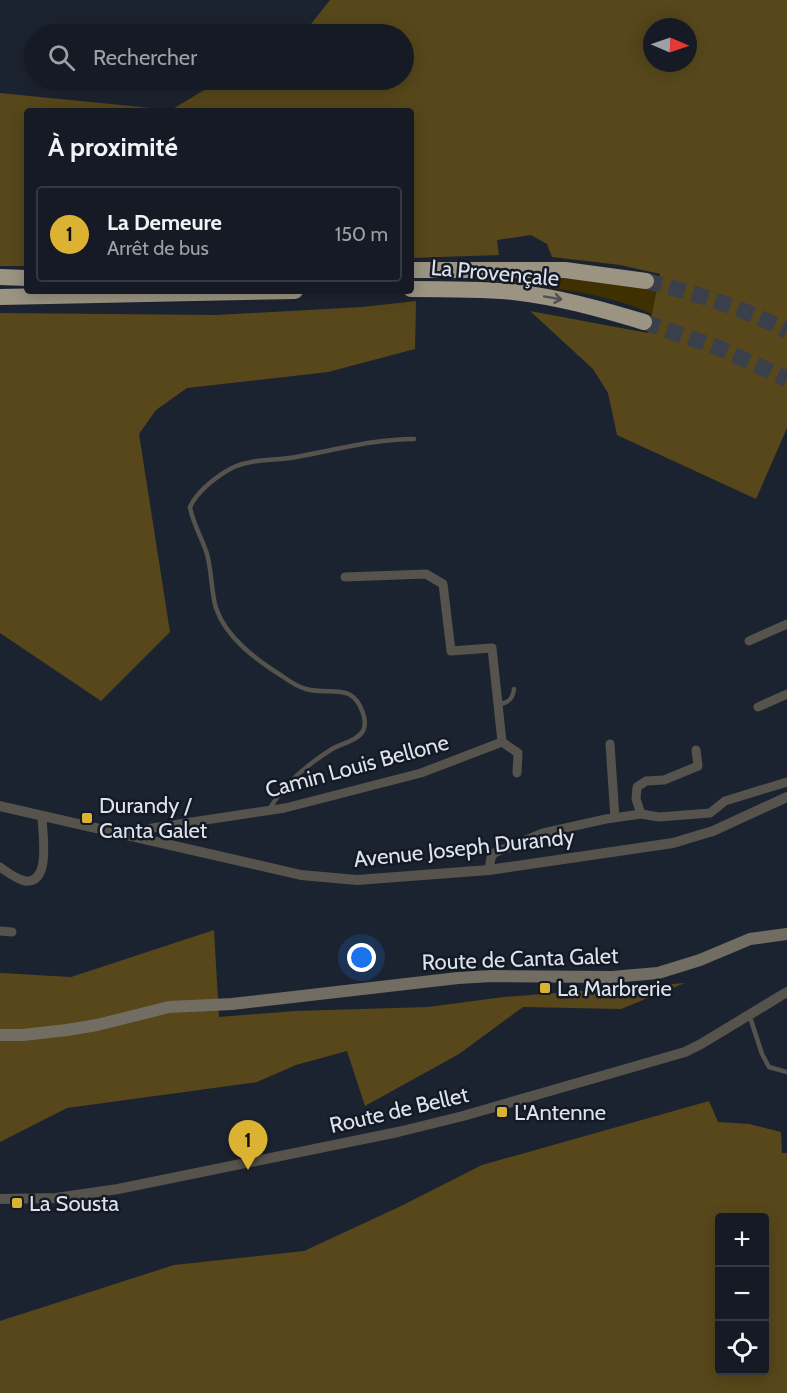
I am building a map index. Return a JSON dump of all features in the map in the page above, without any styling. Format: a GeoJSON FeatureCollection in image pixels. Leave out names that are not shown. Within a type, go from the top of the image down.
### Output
{"type":"FeatureCollection","features":[{"type":"Feature","properties":{"kind":"highway","name":"La Provençale"},"geometry":{"type":"LineString","coordinates":[[414,270],[565,270],[646,281]]}},
{"type":"Feature","properties":{"kind":"highway"},"geometry":{"type":"LineString","coordinates":[[0,277],[24,278]]}},
{"type":"Feature","properties":{"kind":"highway","name":"La Provençale"},"geometry":{"type":"LineString","coordinates":[[414,289],[514,292],[600,308],[644,322]]}},
{"type":"Feature","properties":{"kind":"highway"},"geometry":{"type":"LineString","coordinates":[[0,297],[148,294]]}},
{"type":"Feature","properties":{"kind":"main road","name":"Route de Canta Galet"},"geometry":{"type":"LineString","coordinates":[[0,1035],[23,1035],[87,1027],[169,1007],[232,1004],[459,978],[612,977],[658,973],[700,960],[750,939],[787,934]]}},
{"type":"Feature","properties":{"kind":"street"},"geometry":{"type":"LineString","coordinates":[[345,577],[426,574],[442,584],[451,651],[492,648],[502,742],[518,753],[517,773]]}},
{"type":"Feature","properties":{"kind":"street"},"geometry":{"type":"LineString","coordinates":[[748,641],[787,624]]}},
{"type":"Feature","properties":{"kind":"street"},"geometry":{"type":"LineString","coordinates":[[758,707],[787,694]]}},
{"type":"Feature","properties":{"kind":"street","name":"Camin Louis Bellone"},"geometry":{"type":"LineString","coordinates":[[135,837],[140,831],[152,828],[285,808],[421,773],[502,742]]}},
{"type":"Feature","properties":{"kind":"street"},"geometry":{"type":"LineString","coordinates":[[610,744],[615,818]]}},
{"type":"Feature","properties":{"kind":"street"},"geometry":{"type":"LineString","coordinates":[[641,814],[636,799],[637,787],[646,781],[664,780],[698,766],[696,750]]}},
{"type":"Feature","properties":{"kind":"street"},"geometry":{"type":"LineString","coordinates":[[489,870],[491,858],[500,850],[543,832],[641,814],[659,817],[710,813],[725,801],[787,782]]}},
{"type":"Feature","properties":{"kind":"street","name":"Avenue Joseph Durandy"},"geometry":{"type":"LineString","coordinates":[[0,806],[301,875],[326,879],[379,879],[489,870],[673,843],[713,831],[787,797]]}},
{"type":"Feature","properties":{"kind":"street"},"geometry":{"type":"LineString","coordinates":[[0,867],[26,881],[39,876],[44,854],[42,816]]}},
{"type":"Feature","properties":{"kind":"street"},"geometry":{"type":"LineString","coordinates":[[0,931],[12,932]]}},
{"type":"Feature","properties":{"kind":"street","name":"Route de Bellet"},"geometry":{"type":"LineString","coordinates":[[0,1199],[56,1198],[118,1189],[441,1122],[685,1052],[787,992]]}},
{"type":"Feature","properties":{"kind":"lane"},"geometry":{"type":"LineString","coordinates":[[269,811],[276,798],[307,767],[335,747],[362,734],[365,718],[360,702],[354,696],[336,691],[307,689],[292,682],[268,666],[231,634],[216,606],[209,565],[190,507],[212,482],[230,469],[257,459],[294,458],[380,441],[414,439]]}},
{"type":"Feature","properties":{"kind":"lane"},"geometry":{"type":"LineString","coordinates":[[499,704],[511,699],[514,689]]}},
{"type":"Feature","properties":{"kind":"lane"},"geometry":{"type":"LineString","coordinates":[[749,1014],[762,1054],[769,1067],[787,1072]]}},
{"type":"Feature","properties":{"kind":"shaded area"},"geometry":{"type":"Polygon","coordinates":[[[330,0],[787,0],[787,428],[756,499],[617,435],[608,393],[593,369],[530,311],[648,333],[660,274],[620,265],[552,257],[547,244],[531,235],[497,240],[499,255],[414,258],[414,108],[174,108],[204,90],[414,90],[414,24],[311,24],[330,0]]]}},
{"type":"Feature","properties":{"kind":"shaded area"},"geometry":{"type":"Polygon","coordinates":[[[0,93],[151,108],[24,108],[24,266],[0,266],[0,93]]]}},
{"type":"Feature","properties":{"kind":"shaded area"},"geometry":{"type":"Polygon","coordinates":[[[484,276],[601,281],[657,290],[652,314],[591,295],[485,281],[484,276]]]}},
{"type":"Feature","properties":{"kind":"shaded area"},"geometry":{"type":"Polygon","coordinates":[[[416,301],[415,349],[328,372],[187,388],[156,410],[139,434],[170,632],[101,701],[0,633],[0,313],[216,315],[362,307],[416,301]]]}},
{"type":"Feature","properties":{"kind":"shaded area"},"geometry":{"type":"Polygon","coordinates":[[[214,930],[219,1017],[295,1011],[428,1007],[504,997],[685,983],[621,1009],[523,1007],[459,1054],[365,1106],[347,1051],[296,1065],[257,1082],[67,1108],[0,1142],[0,973],[71,977],[214,930]]]}},
{"type":"Feature","properties":{"kind":"shaded area"},"geometry":{"type":"Polygon","coordinates":[[[709,1101],[718,1122],[749,1124],[781,1132],[782,1153],[787,1153],[787,1393],[0,1393],[0,1321],[174,1265],[304,1251],[482,1165],[709,1101]]]}},
{"type":"Feature","properties":{"kind":"tunnel"},"geometry":{"type":"LineString","coordinates":[[646,281],[718,302],[787,331]]}},
{"type":"Feature","properties":{"kind":"tunnel"},"geometry":{"type":"LineString","coordinates":[[644,322],[719,348],[787,379]]}},
{"type":"Feature","properties":{"kind":"place","name":"Durandy / Canta Galet"},"geometry":{"type":"Point","coordinates":[87,818]}},
{"type":"Feature","properties":{"kind":"place","name":"La Marbrerie"},"geometry":{"type":"Point","coordinates":[545,988]}},
{"type":"Feature","properties":{"kind":"place","name":"L'Antenne"},"geometry":{"type":"Point","coordinates":[502,1112]}},
{"type":"Feature","properties":{"kind":"place","name":"La Demeure"},"geometry":{"type":"Point","coordinates":[248,1170]}},
{"type":"Feature","properties":{"kind":"place","name":"La Sousta"},"geometry":{"type":"Point","coordinates":[17,1203]}}]}
